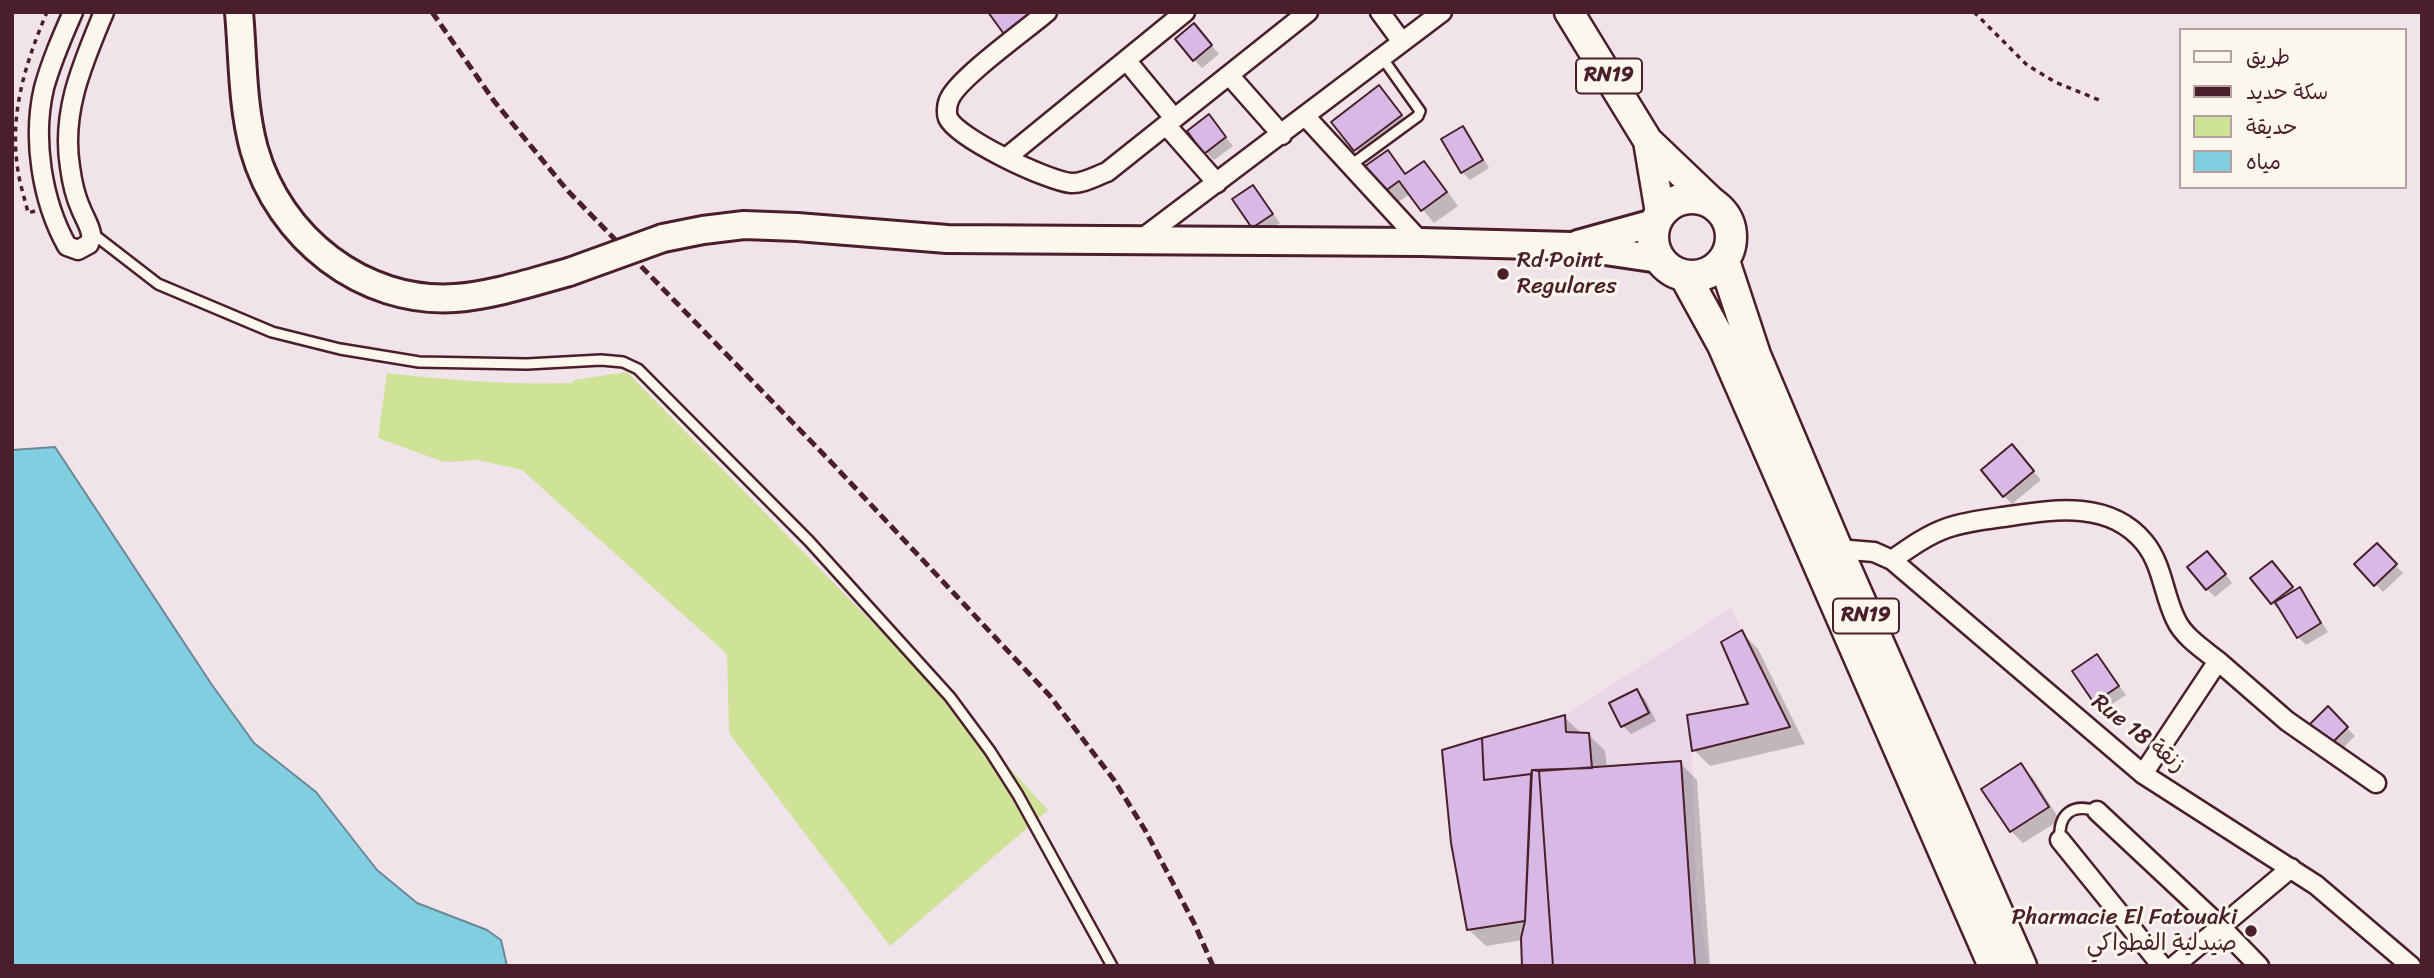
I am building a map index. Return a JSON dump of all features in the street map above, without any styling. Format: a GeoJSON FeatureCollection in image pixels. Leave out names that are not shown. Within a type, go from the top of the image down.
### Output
{"type":"FeatureCollection","features":[{"type":"Feature","properties":{"kind":"highway"},"geometry":{"type":"LineString","coordinates":[[1657,218],[1671,203],[1685,197],[1700,198],[1713,203]]}},
{"type":"Feature","properties":{"kind":"highway","name":"RN19"},"geometry":{"type":"LineString","coordinates":[[1713,203],[1723,212],[1729,223],[1732,236],[1724,261],[1755,355],[1837,549],[2021,966]]}},
{"type":"Feature","properties":{"kind":"highway","name":"RN19"},"geometry":{"type":"LineString","coordinates":[[1657,218],[1652,235],[1653,248],[1658,259],[1670,270],[1685,276],[1710,318],[1729,358],[1994,966]]}},
{"type":"Feature","properties":{"kind":"highway"},"geometry":{"type":"LineString","coordinates":[[1685,276],[1699,276],[1724,261]]}},
{"type":"Feature","properties":{"kind":"main road"},"geometry":{"type":"LineString","coordinates":[[239,12],[248,121],[255,151],[269,186],[288,219],[297,231],[323,254],[361,281],[423,298],[456,298],[492,292],[569,272],[663,238],[744,225],[947,239],[1421,242],[1571,246],[1658,259]]}},
{"type":"Feature","properties":{"kind":"main road","name":"RN19"},"geometry":{"type":"LineString","coordinates":[[1569,12],[1648,141],[1713,203]]}},
{"type":"Feature","properties":{"kind":"main road","name":"RN19"},"geometry":{"type":"LineString","coordinates":[[1648,141],[1657,218]]}},
{"type":"Feature","properties":{"kind":"main road"},"geometry":{"type":"LineString","coordinates":[[1571,246],[1657,218]]}},
{"type":"Feature","properties":{"kind":"street"},"geometry":{"type":"LineString","coordinates":[[73,12],[44,89],[40,117],[40,149],[49,207],[67,246],[72,249],[84,248],[89,244],[91,232],[72,178],[67,148],[67,122],[84,61],[104,12]]}},
{"type":"Feature","properties":{"kind":"street"},"geometry":{"type":"LineString","coordinates":[[1047,12],[961,83],[950,98],[946,110],[949,120],[963,133],[1006,158],[1052,179],[1074,183],[1107,172],[1308,12]]}},
{"type":"Feature","properties":{"kind":"street"},"geometry":{"type":"LineString","coordinates":[[1006,158],[1185,12]]}},
{"type":"Feature","properties":{"kind":"street"},"geometry":{"type":"LineString","coordinates":[[1380,12],[1402,42]]}},
{"type":"Feature","properties":{"kind":"street"},"geometry":{"type":"LineString","coordinates":[[1140,240],[1306,117],[1381,55],[1441,12]]}},
{"type":"Feature","properties":{"kind":"street"},"geometry":{"type":"LineString","coordinates":[[1126,60],[1217,183]]}},
{"type":"Feature","properties":{"kind":"street"},"geometry":{"type":"LineString","coordinates":[[1229,75],[1282,135]]}},
{"type":"Feature","properties":{"kind":"street"},"geometry":{"type":"LineString","coordinates":[[1306,117],[1421,242]]}},
{"type":"Feature","properties":{"kind":"street"},"geometry":{"type":"LineString","coordinates":[[1892,561],[1917,543],[1947,528],[1984,520],[2067,509],[2103,513],[2129,527],[2153,554],[2177,622],[2192,640],[2287,721],[2376,783]]}},
{"type":"Feature","properties":{"kind":"street","name":"Rue 18 زنقة"},"geometry":{"type":"LineString","coordinates":[[1837,549],[1874,552],[1892,561],[2143,775],[2291,868],[2344,907],[2411,966]]}},
{"type":"Feature","properties":{"kind":"street"},"geometry":{"type":"LineString","coordinates":[[2143,775],[2218,660]]}},
{"type":"Feature","properties":{"kind":"street"},"geometry":{"type":"LineString","coordinates":[[2097,811],[2259,966]]}},
{"type":"Feature","properties":{"kind":"street"},"geometry":{"type":"LineString","coordinates":[[2060,840],[2162,966]]}},
{"type":"Feature","properties":{"kind":"street"},"geometry":{"type":"LineString","coordinates":[[2174,966],[2291,868]]}},
{"type":"Feature","properties":{"kind":"lane"},"geometry":{"type":"LineString","coordinates":[[1351,165],[1418,116],[1420,111],[1381,55]]}},
{"type":"Feature","properties":{"kind":"lane"},"geometry":{"type":"LineString","coordinates":[[91,232],[158,284],[272,332],[340,349],[419,362],[515,364],[601,360],[623,362],[638,369],[810,541],[950,698],[990,751],[1018,795],[1112,966]]}},
{"type":"Feature","properties":{"kind":"lane"},"geometry":{"type":"LineString","coordinates":[[2060,840],[2059,828],[2064,817],[2074,810],[2086,807],[2097,811]]}},
{"type":"Feature","properties":{"kind":"path"},"geometry":{"type":"LineString","coordinates":[[1975,12],[2027,65],[2054,82],[2099,100]]}},
{"type":"Feature","properties":{"kind":"shaded area"},"geometry":{"type":"Polygon","coordinates":[[[1731,608],[1790,727],[1692,751],[1696,886],[1708,966],[1522,966],[1521,938],[1524,921],[1467,930],[1451,843],[1442,750],[1565,715],[1731,608]]]}},
{"type":"Feature","properties":{"kind":"green space"},"geometry":{"type":"Polygon","coordinates":[[[627,372],[931,682],[1048,810],[890,946],[729,733],[727,654],[522,470],[478,460],[444,462],[378,438],[387,373],[480,381],[572,383],[574,380],[627,372]]]}},
{"type":"Feature","properties":{"kind":"water"},"geometry":{"type":"Polygon","coordinates":[[[55,447],[212,685],[254,743],[316,792],[377,870],[417,903],[487,930],[501,940],[507,966],[12,966],[12,450],[55,447]]]}},
{"type":"Feature","properties":{"kind":"building"},"geometry":{"type":"Polygon","coordinates":[[[988,12],[1027,12],[1031,19],[1006,37],[988,12]]]}},
{"type":"Feature","properties":{"kind":"building"},"geometry":{"type":"Polygon","coordinates":[[[1194,23],[1212,45],[1193,61],[1175,39],[1194,23]]]}},
{"type":"Feature","properties":{"kind":"building"},"geometry":{"type":"Polygon","coordinates":[[[1379,85],[1402,115],[1354,151],[1331,122],[1379,85]]]}},
{"type":"Feature","properties":{"kind":"building"},"geometry":{"type":"Polygon","coordinates":[[[1209,114],[1226,137],[1204,154],[1187,131],[1209,114]]]}},
{"type":"Feature","properties":{"kind":"building"},"geometry":{"type":"Polygon","coordinates":[[[1463,126],[1483,160],[1461,173],[1441,139],[1463,126]]]}},
{"type":"Feature","properties":{"kind":"building"},"geometry":{"type":"Polygon","coordinates":[[[1388,150],[1405,174],[1424,161],[1447,192],[1421,211],[1399,181],[1384,192],[1365,166],[1388,150]]]}},
{"type":"Feature","properties":{"kind":"building"},"geometry":{"type":"Polygon","coordinates":[[[1253,185],[1273,214],[1252,228],[1232,199],[1253,185]]]}},
{"type":"Feature","properties":{"kind":"building"},"geometry":{"type":"Polygon","coordinates":[[[2012,444],[2034,471],[2003,497],[1981,470],[2012,444]]]}},
{"type":"Feature","properties":{"kind":"building"},"geometry":{"type":"Polygon","coordinates":[[[2377,543],[2397,564],[2374,586],[2354,564],[2377,543]]]}},
{"type":"Feature","properties":{"kind":"building"},"geometry":{"type":"Polygon","coordinates":[[[2207,551],[2226,574],[2206,590],[2187,567],[2207,551]]]}},
{"type":"Feature","properties":{"kind":"building"},"geometry":{"type":"Polygon","coordinates":[[[2272,561],[2293,587],[2271,604],[2250,578],[2272,561]]]}},
{"type":"Feature","properties":{"kind":"building"},"geometry":{"type":"Polygon","coordinates":[[[2300,587],[2321,623],[2297,638],[2275,602],[2300,587]]]}},
{"type":"Feature","properties":{"kind":"building"},"geometry":{"type":"Polygon","coordinates":[[[1742,630],[1790,727],[1692,751],[1687,715],[1748,704],[1721,642],[1742,630]]]}},
{"type":"Feature","properties":{"kind":"building"},"geometry":{"type":"Polygon","coordinates":[[[2097,654],[2119,686],[2094,703],[2072,671],[2097,654]]]}},
{"type":"Feature","properties":{"kind":"building"},"geometry":{"type":"Polygon","coordinates":[[[1637,689],[1649,713],[1621,727],[1609,703],[1637,689]]]}},
{"type":"Feature","properties":{"kind":"building"},"geometry":{"type":"Polygon","coordinates":[[[2328,706],[2348,727],[2330,745],[2309,725],[2328,706]]]}},
{"type":"Feature","properties":{"kind":"building"},"geometry":{"type":"Polygon","coordinates":[[[1565,715],[1566,732],[1589,733],[1592,768],[1532,770],[1531,774],[1484,780],[1482,738],[1565,715]]]}},
{"type":"Feature","properties":{"kind":"building"},"geometry":{"type":"Polygon","coordinates":[[[1482,738],[1484,780],[1531,774],[1525,921],[1467,930],[1451,843],[1442,750],[1482,738]]]}},
{"type":"Feature","properties":{"kind":"building"},"geometry":{"type":"Polygon","coordinates":[[[1681,761],[1695,966],[1553,966],[1539,771],[1681,761]]]}},
{"type":"Feature","properties":{"kind":"building"},"geometry":{"type":"Polygon","coordinates":[[[2021,763],[2049,807],[2010,832],[1981,789],[2021,763]]]}},
{"type":"Feature","properties":{"kind":"building"},"geometry":{"type":"Polygon","coordinates":[[[1532,770],[1539,771],[1553,966],[1522,966],[1521,938],[1525,921],[1532,770]]]}},
{"type":"Feature","properties":{"kind":"railway"},"geometry":{"type":"LineString","coordinates":[[432,12],[494,101],[567,190],[831,462],[1050,696],[1114,780],[1145,830],[1195,925],[1213,966]]}},
{"type":"Feature","properties":{"kind":"place","name":"Rd Point Regulares"},"geometry":{"type":"Point","coordinates":[1503,274]}},
{"type":"Feature","properties":{"kind":"place","name":"Pharmacie El Fatouaki صيدلية الفطواكي"},"geometry":{"type":"Point","coordinates":[2251,931]}}]}
